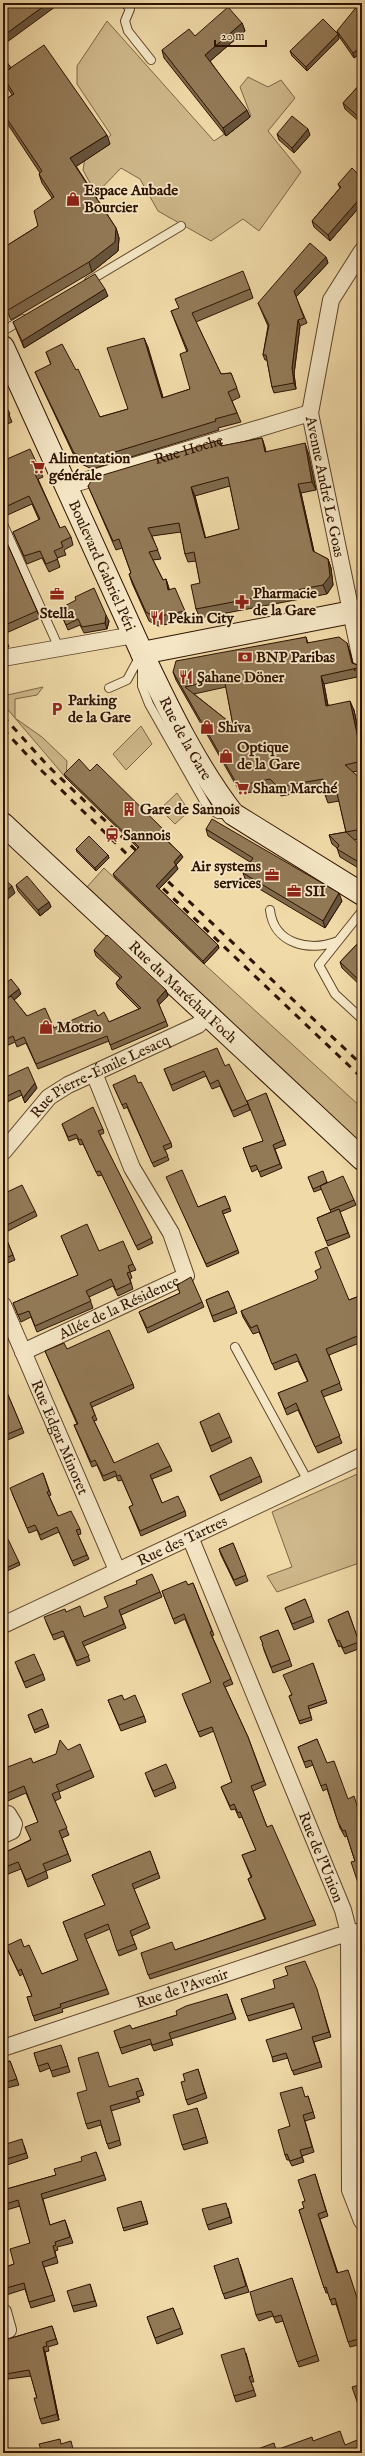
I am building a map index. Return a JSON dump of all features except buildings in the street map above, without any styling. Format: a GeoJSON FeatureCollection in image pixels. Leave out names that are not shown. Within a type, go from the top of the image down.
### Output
{"type":"FeatureCollection","features":[{"type":"Feature","properties":{"kind":"main road","name":"Boulevard Gabriel Péri"},"geometry":{"type":"LineString","coordinates":[[3,347],[138,644]]}},
{"type":"Feature","properties":{"kind":"main road"},"geometry":{"type":"LineString","coordinates":[[138,644],[356,611]]}},
{"type":"Feature","properties":{"kind":"main road","name":"Rue de la Gare"},"geometry":{"type":"LineString","coordinates":[[138,644],[161,693],[218,795],[233,814],[362,897]]}},
{"type":"Feature","properties":{"kind":"main road","name":"Rue du Maréchal Foch"},"geometry":{"type":"LineString","coordinates":[[3,824],[362,1159]]}},
{"type":"Feature","properties":{"kind":"street","name":"Avenue André Le Goas"},"geometry":{"type":"LineString","coordinates":[[362,252],[331,300],[310,413],[356,611],[362,666]]}},
{"type":"Feature","properties":{"kind":"street","name":"Rue Hoche"},"geometry":{"type":"LineString","coordinates":[[67,486],[310,413]]}},
{"type":"Feature","properties":{"kind":"street"},"geometry":{"type":"LineString","coordinates":[[3,658],[59,648],[138,644]]}},
{"type":"Feature","properties":{"kind":"street","name":"Rue Pierre-Émile Lesacq"},"geometry":{"type":"LineString","coordinates":[[3,1152],[49,1097],[94,1073],[198,1025],[208,1014]]}},
{"type":"Feature","properties":{"kind":"street","name":"Allée de la Résidence"},"geometry":{"type":"LineString","coordinates":[[23,1352],[186,1276],[171,1233],[132,1168],[94,1073]]}},
{"type":"Feature","properties":{"kind":"street","name":"Rue Edgar Minoret"},"geometry":{"type":"LineString","coordinates":[[3,1305],[117,1570]]}},
{"type":"Feature","properties":{"kind":"street","name":"Rue des Tartres"},"geometry":{"type":"LineString","coordinates":[[3,1625],[117,1570],[362,1456]]}},
{"type":"Feature","properties":{"kind":"street","name":"Rue de l'Union"},"geometry":{"type":"LineString","coordinates":[[190,1536],[343,1910],[355,1932],[350,2190],[362,2221]]}},
{"type":"Feature","properties":{"kind":"street"},"geometry":{"type":"LineString","coordinates":[[3,1816],[8,1814],[14,1824],[12,1831],[3,1835]]}},
{"type":"Feature","properties":{"kind":"street","name":"Rue de l'Avenir"},"geometry":{"type":"LineString","coordinates":[[3,2048],[355,1932]]}},
{"type":"Feature","properties":{"kind":"street"},"geometry":{"type":"LineString","coordinates":[[3,2312],[8,2330]]}},
{"type":"Feature","properties":{"kind":"lane"},"geometry":{"type":"LineString","coordinates":[[125,3],[130,9],[125,21],[128,31],[151,60]]}},
{"type":"Feature","properties":{"kind":"lane"},"geometry":{"type":"LineString","coordinates":[[78,287],[181,226]]}},
{"type":"Feature","properties":{"kind":"lane"},"geometry":{"type":"LineString","coordinates":[[3,331],[30,315]]}},
{"type":"Feature","properties":{"kind":"lane"},"geometry":{"type":"LineString","coordinates":[[3,524],[59,648]]}},
{"type":"Feature","properties":{"kind":"lane"},"geometry":{"type":"LineString","coordinates":[[109,688],[127,680],[138,644]]}},
{"type":"Feature","properties":{"kind":"lane"},"geometry":{"type":"LineString","coordinates":[[362,897],[341,940],[320,965],[335,994],[362,1019]]}},
{"type":"Feature","properties":{"kind":"lane"},"geometry":{"type":"LineString","coordinates":[[270,910],[276,928],[290,941],[305,946],[326,946],[341,940]]}},
{"type":"Feature","properties":{"kind":"lane"},"geometry":{"type":"LineString","coordinates":[[235,1347],[308,1481]]}},
{"type":"Feature","properties":{"kind":"shaded area"},"geometry":{"type":"Polygon","coordinates":[[[107,21],[214,141],[251,116],[240,87],[248,77],[268,87],[281,80],[295,98],[268,131],[301,172],[259,231],[243,219],[211,241],[158,211],[140,179],[121,168],[96,194],[83,170],[85,157],[111,135],[77,84],[77,66],[107,21]]]}},
{"type":"Feature","properties":{"kind":"shaded area"},"geometry":{"type":"Polygon","coordinates":[[[43,687],[37,695],[15,699],[15,718],[42,737],[67,761],[66,778],[3,704],[3,696],[43,687]]]}},
{"type":"Feature","properties":{"kind":"shaded area"},"geometry":{"type":"Polygon","coordinates":[[[141,726],[152,744],[126,770],[113,754],[141,726]]]}},
{"type":"Feature","properties":{"kind":"shaded area"},"geometry":{"type":"Polygon","coordinates":[[[177,793],[189,811],[175,824],[160,809],[177,793]]]}},
{"type":"Feature","properties":{"kind":"shaded area"},"geometry":{"type":"Polygon","coordinates":[[[104,868],[204,964],[362,1108],[362,1135],[358,1140],[87,887],[104,868]]]}},
{"type":"Feature","properties":{"kind":"shaded area"},"geometry":{"type":"Polygon","coordinates":[[[362,1472],[362,1562],[277,1592],[267,1576],[292,1567],[272,1512],[362,1472]]]}},
{"type":"Feature","properties":{"kind":"railway"},"geometry":{"type":"LineString","coordinates":[[3,716],[48,766],[144,858]]}},
{"type":"Feature","properties":{"kind":"railway"},"geometry":{"type":"LineString","coordinates":[[3,729],[42,771],[137,864]]}},
{"type":"Feature","properties":{"kind":"railway"},"geometry":{"type":"LineString","coordinates":[[158,872],[362,1065]]}},
{"type":"Feature","properties":{"kind":"railway"},"geometry":{"type":"LineString","coordinates":[[153,879],[362,1078]]}},
{"type":"Feature","properties":{"kind":"place","name":"Espace Aubade Bourcier"},"geometry":{"type":"Point","coordinates":[73,199]}},
{"type":"Feature","properties":{"kind":"place","name":"Alimentation générale"},"geometry":{"type":"Point","coordinates":[38,467]}},
{"type":"Feature","properties":{"kind":"place","name":"Stella"},"geometry":{"type":"Point","coordinates":[57,594]}},
{"type":"Feature","properties":{"kind":"place","name":"Pharmacie de la Gare"},"geometry":{"type":"Point","coordinates":[242,602]}},
{"type":"Feature","properties":{"kind":"place","name":"Pekin City"},"geometry":{"type":"Point","coordinates":[157,618]}},
{"type":"Feature","properties":{"kind":"place","name":"BNP Paribas"},"geometry":{"type":"Point","coordinates":[245,657]}},
{"type":"Feature","properties":{"kind":"place","name":"Şahane Döner"},"geometry":{"type":"Point","coordinates":[186,677]}},
{"type":"Feature","properties":{"kind":"place","name":"Parking de la Gare"},"geometry":{"type":"Point","coordinates":[57,709]}},
{"type":"Feature","properties":{"kind":"place","name":"Shiva"},"geometry":{"type":"Point","coordinates":[207,727]}},
{"type":"Feature","properties":{"kind":"place","name":"Optique de la Gare"},"geometry":{"type":"Point","coordinates":[226,756]}},
{"type":"Feature","properties":{"kind":"place","name":"Sham Marché"},"geometry":{"type":"Point","coordinates":[242,788]}},
{"type":"Feature","properties":{"kind":"place","name":"Gare de Sannois"},"geometry":{"type":"Point","coordinates":[129,809]}},
{"type":"Feature","properties":{"kind":"place","name":"Sannois"},"geometry":{"type":"Point","coordinates":[112,835]}},
{"type":"Feature","properties":{"kind":"place","name":"Air systems services"},"geometry":{"type":"Point","coordinates":[272,875]}},
{"type":"Feature","properties":{"kind":"place","name":"SII"},"geometry":{"type":"Point","coordinates":[294,891]}},
{"type":"Feature","properties":{"kind":"place","name":"Motrio"},"geometry":{"type":"Point","coordinates":[46,1027]}}]}
